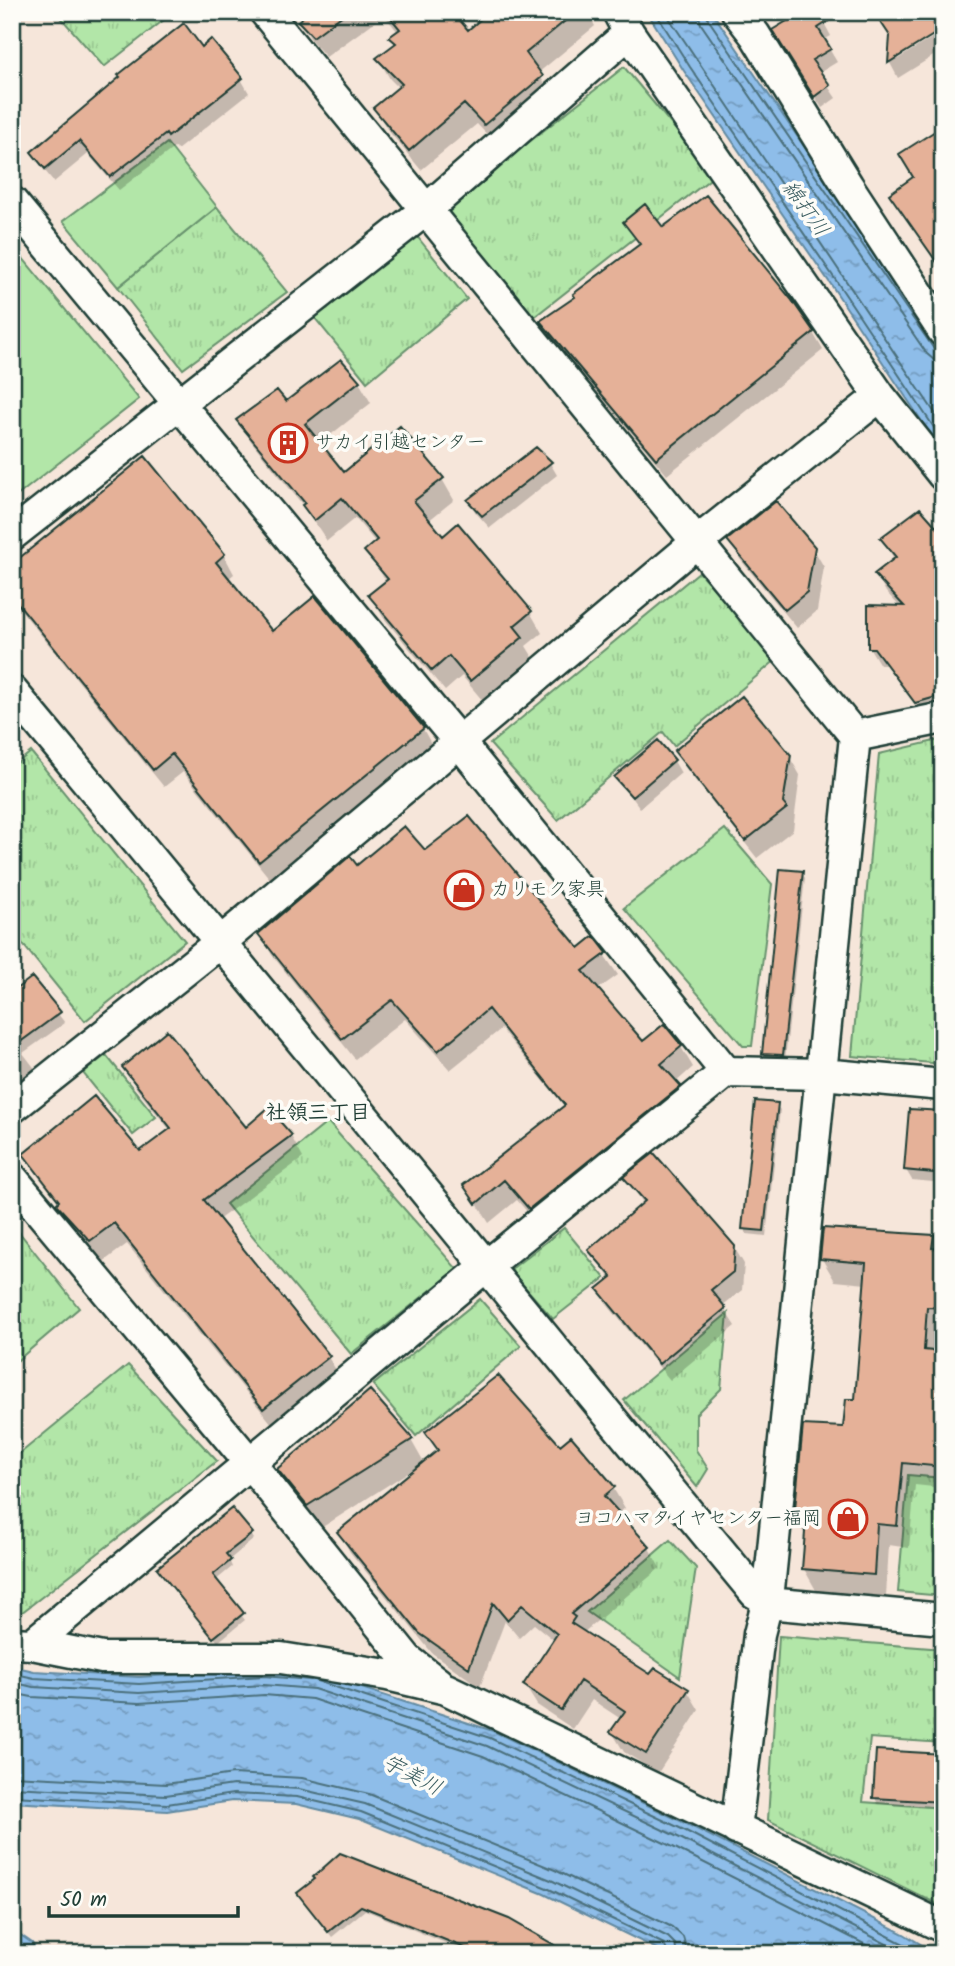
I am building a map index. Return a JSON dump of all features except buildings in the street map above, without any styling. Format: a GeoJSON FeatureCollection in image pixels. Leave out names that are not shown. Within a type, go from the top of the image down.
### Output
{"type":"FeatureCollection","features":[{"type":"Feature","properties":{"kind":"street"},"geometry":{"type":"LineString","coordinates":[[265,12],[855,736],[768,1599],[759,1634],[736,1829]]}},
{"type":"Feature","properties":{"kind":"street"},"geometry":{"type":"LineString","coordinates":[[737,12],[755,35],[848,186],[943,331]]}},
{"type":"Feature","properties":{"kind":"street"},"geometry":{"type":"LineString","coordinates":[[12,535],[427,209],[623,23],[880,396],[943,475]]}},
{"type":"Feature","properties":{"kind":"street"},"geometry":{"type":"LineString","coordinates":[[12,202],[459,742],[726,1072]]}},
{"type":"Feature","properties":{"kind":"street"},"geometry":{"type":"LineString","coordinates":[[12,1108],[222,941],[697,542],[880,396]]}},
{"type":"Feature","properties":{"kind":"street"},"geometry":{"type":"LineString","coordinates":[[12,691],[222,941],[485,1267],[755,1593],[778,1604],[943,1619]]}},
{"type":"Feature","properties":{"kind":"street"},"geometry":{"type":"LineString","coordinates":[[855,736],[943,718]]}},
{"type":"Feature","properties":{"kind":"street"},"geometry":{"type":"LineString","coordinates":[[22,1643],[249,1462],[726,1072],[822,1074],[943,1085]]}},
{"type":"Feature","properties":{"kind":"street"},"geometry":{"type":"LineString","coordinates":[[12,1178],[249,1462],[407,1659],[446,1689],[943,1927]]}},
{"type":"Feature","properties":{"kind":"street"},"geometry":{"type":"LineString","coordinates":[[22,1643],[102,1658],[281,1658],[387,1675],[446,1689]]}},
{"type":"Feature","properties":{"kind":"green space"},"geometry":{"type":"Polygon","coordinates":[[[56,12],[174,12],[104,67],[56,12]]]}},
{"type":"Feature","properties":{"kind":"green space"},"geometry":{"type":"Polygon","coordinates":[[[624,67],[714,176],[534,317],[443,210],[624,67]]]}},
{"type":"Feature","properties":{"kind":"green space"},"geometry":{"type":"Polygon","coordinates":[[[167,143],[217,207],[118,287],[63,221],[167,143]]]}},
{"type":"Feature","properties":{"kind":"green space"},"geometry":{"type":"Polygon","coordinates":[[[217,207],[287,292],[183,369],[118,287],[217,207]]]}},
{"type":"Feature","properties":{"kind":"green space"},"geometry":{"type":"Polygon","coordinates":[[[416,235],[467,299],[367,382],[314,317],[416,235]]]}},
{"type":"Feature","properties":{"kind":"green space"},"geometry":{"type":"Polygon","coordinates":[[[12,245],[139,399],[12,500],[12,245]]]}},
{"type":"Feature","properties":{"kind":"green space"},"geometry":{"type":"Polygon","coordinates":[[[699,572],[777,659],[674,746],[663,732],[558,820],[490,744],[699,572]]]}},
{"type":"Feature","properties":{"kind":"green space"},"geometry":{"type":"Polygon","coordinates":[[[943,739],[943,1064],[852,1056],[879,754],[943,739]]]}},
{"type":"Feature","properties":{"kind":"green space"},"geometry":{"type":"Polygon","coordinates":[[[31,752],[185,941],[85,1021],[12,931],[12,767],[31,752]]]}},
{"type":"Feature","properties":{"kind":"green space"},"geometry":{"type":"Polygon","coordinates":[[[725,829],[772,884],[752,1046],[743,1046],[624,908],[725,829]]]}},
{"type":"Feature","properties":{"kind":"green space"},"geometry":{"type":"Polygon","coordinates":[[[106,1055],[156,1117],[133,1135],[83,1073],[106,1055]]]}},
{"type":"Feature","properties":{"kind":"green space"},"geometry":{"type":"Polygon","coordinates":[[[328,1122],[457,1269],[351,1354],[226,1204],[328,1122]]]}},
{"type":"Feature","properties":{"kind":"green space"},"geometry":{"type":"Polygon","coordinates":[[[12,1223],[79,1308],[12,1365],[12,1223]]]}},
{"type":"Feature","properties":{"kind":"green space"},"geometry":{"type":"Polygon","coordinates":[[[564,1228],[605,1278],[553,1319],[510,1270],[564,1228]]]}},
{"type":"Feature","properties":{"kind":"green space"},"geometry":{"type":"Polygon","coordinates":[[[480,1299],[521,1346],[416,1436],[373,1385],[480,1299]]]}},
{"type":"Feature","properties":{"kind":"green space"},"geometry":{"type":"Polygon","coordinates":[[[728,1313],[721,1389],[696,1414],[696,1450],[708,1469],[697,1487],[624,1400],[728,1313]]]}},
{"type":"Feature","properties":{"kind":"green space"},"geometry":{"type":"Polygon","coordinates":[[[128,1365],[217,1461],[12,1620],[12,1460],[128,1365]]]}},
{"type":"Feature","properties":{"kind":"green space"},"geometry":{"type":"Polygon","coordinates":[[[908,1475],[943,1478],[943,1596],[898,1592],[908,1475]]]}},
{"type":"Feature","properties":{"kind":"green space"},"geometry":{"type":"Polygon","coordinates":[[[670,1540],[696,1568],[680,1677],[587,1612],[670,1540]]]}},
{"type":"Feature","properties":{"kind":"green space"},"geometry":{"type":"Polygon","coordinates":[[[779,1636],[943,1649],[943,1743],[870,1738],[863,1802],[943,1808],[943,1907],[768,1820],[779,1636]]]}},
{"type":"Feature","properties":{"kind":"water","name":"綿打川"},"geometry":{"type":"Polygon","coordinates":[[[647,12],[712,12],[943,349],[943,453],[684,71],[647,12]]]}},
{"type":"Feature","properties":{"kind":"water","name":"宇美川"},"geometry":{"type":"Polygon","coordinates":[[[12,1666],[34,1671],[139,1677],[264,1669],[316,1673],[493,1731],[687,1824],[904,1934],[937,1954],[667,1954],[544,1894],[359,1819],[296,1804],[232,1801],[167,1811],[12,1802],[12,1666]]]}},
{"type":"Feature","properties":{"kind":"water"},"geometry":{"type":"Polygon","coordinates":[[[12,1929],[32,1943],[38,1954],[12,1954],[12,1929]]]}},
{"type":"Feature","properties":{"kind":"place","name":"サカイ引越センター"},"geometry":{"type":"Point","coordinates":[288,443]}},
{"type":"Feature","properties":{"kind":"place","name":"カリモク家具"},"geometry":{"type":"Point","coordinates":[464,890]}},
{"type":"Feature","properties":{"kind":"place","name":"ヨコハマタイヤセンター福岡"},"geometry":{"type":"Point","coordinates":[848,1519]}},
{"type":"Feature","properties":{"kind":"district","name":"社領三丁目"},"geometry":{"type":"Point","coordinates":[318,1113]}}]}
